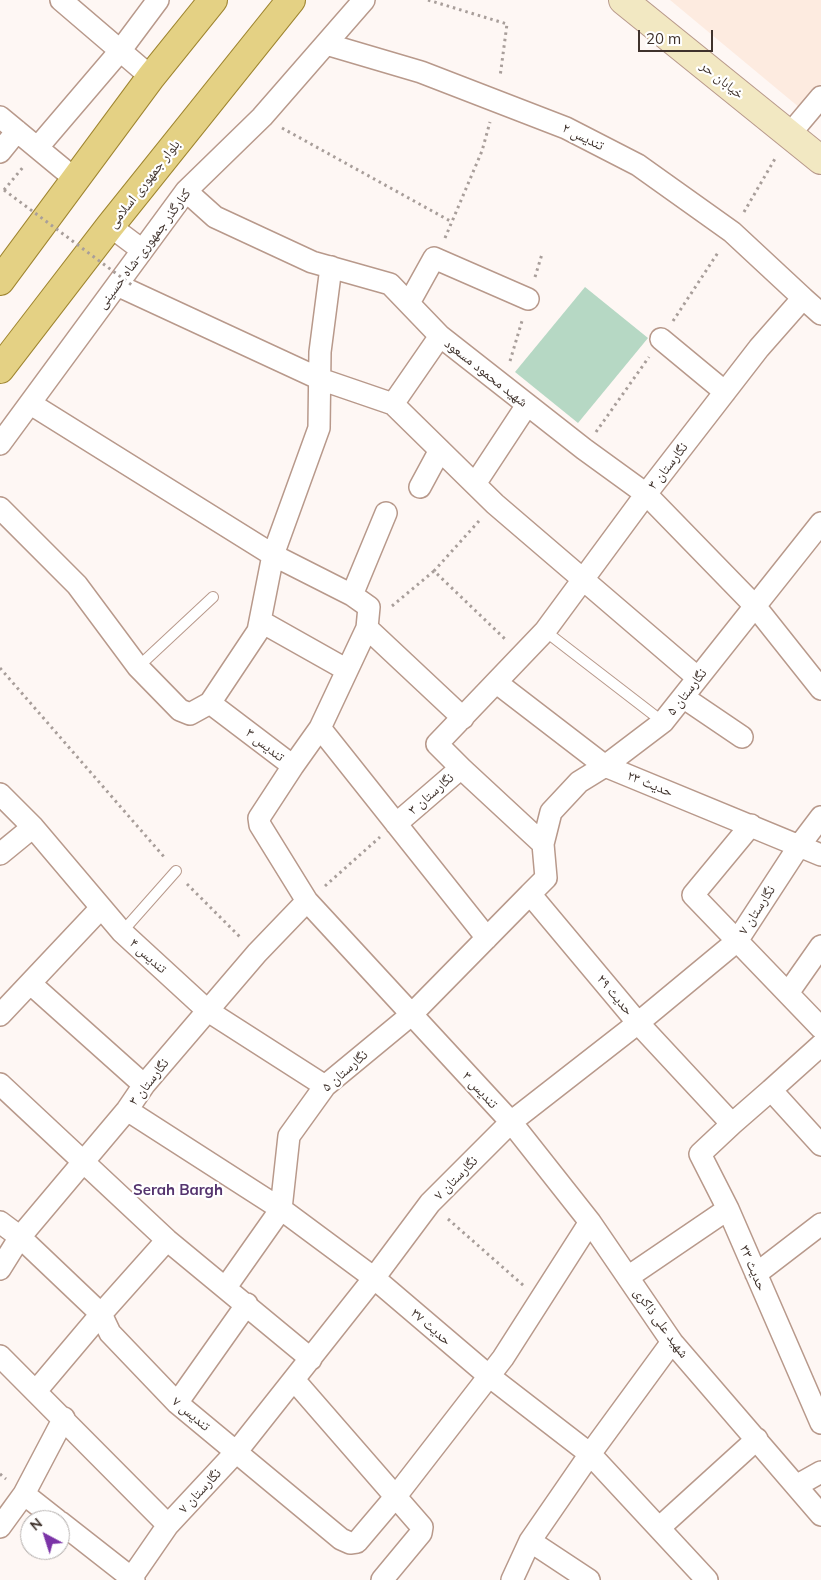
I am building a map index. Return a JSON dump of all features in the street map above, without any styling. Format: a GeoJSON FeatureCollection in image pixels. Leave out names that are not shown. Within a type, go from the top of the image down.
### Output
{"type":"FeatureCollection","features":[{"type":"Feature","properties":{"kind":"main road"},"geometry":{"type":"LineString","coordinates":[[0,281],[151,77],[213,0]]}},
{"type":"Feature","properties":{"kind":"main road","name":"بلوار جمهوری اسلامی"},"geometry":{"type":"LineString","coordinates":[[0,369],[110,226],[291,0]]}},
{"type":"Feature","properties":{"kind":"main road","name":"خیابان حر"},"geometry":{"type":"LineString","coordinates":[[623,0],[821,160]]}},
{"type":"Feature","properties":{"kind":"street"},"geometry":{"type":"LineString","coordinates":[[61,0],[151,77]]}},
{"type":"Feature","properties":{"kind":"street"},"geometry":{"type":"LineString","coordinates":[[38,147],[120,51],[158,0]]}},
{"type":"Feature","properties":{"kind":"street","name":"کنارگذر جمهوری-شاه حسینی"},"geometry":{"type":"LineString","coordinates":[[0,444],[125,285],[142,250],[186,191],[262,116],[364,0]]}},
{"type":"Feature","properties":{"kind":"street","name":"تندیس ۲"},"geometry":{"type":"LineString","coordinates":[[326,44],[421,72],[497,101],[566,128],[638,165],[732,232],[803,298]]}},
{"type":"Feature","properties":{"kind":"street"},"geometry":{"type":"LineString","coordinates":[[789,134],[821,97]]}},
{"type":"Feature","properties":{"kind":"street"},"geometry":{"type":"LineString","coordinates":[[0,117],[75,179]]}},
{"type":"Feature","properties":{"kind":"street"},"geometry":{"type":"LineString","coordinates":[[0,152],[17,131]]}},
{"type":"Feature","properties":{"kind":"street","name":"شهید محمود مسعود"},"geometry":{"type":"LineString","coordinates":[[186,191],[215,217],[312,262],[390,284],[440,336],[584,449],[646,494],[755,606],[821,689]]}},
{"type":"Feature","properties":{"kind":"street"},"geometry":{"type":"LineString","coordinates":[[110,226],[142,250]]}},
{"type":"Feature","properties":{"kind":"street"},"geometry":{"type":"LineString","coordinates":[[409,303],[434,258],[528,299]]}},
{"type":"Feature","properties":{"kind":"street"},"geometry":{"type":"LineString","coordinates":[[0,508],[77,585],[138,667],[185,713],[190,714],[210,703],[258,631],[273,555],[319,428],[320,352],[331,267]]}},
{"type":"Feature","properties":{"kind":"street"},"geometry":{"type":"LineString","coordinates":[[125,285],[320,379],[393,404],[495,504],[698,678]]}},
{"type":"Feature","properties":{"kind":"street"},"geometry":{"type":"LineString","coordinates":[[803,298],[821,314]]}},
{"type":"Feature","properties":{"kind":"street","name":"نگارستان ۳"},"geometry":{"type":"LineString","coordinates":[[396,824],[461,768],[438,744],[545,632],[646,494],[759,348],[803,298]]}},
{"type":"Feature","properties":{"kind":"street"},"geometry":{"type":"LineString","coordinates":[[393,404],[440,336]]}},
{"type":"Feature","properties":{"kind":"street"},"geometry":{"type":"LineString","coordinates":[[661,340],[725,392]]}},
{"type":"Feature","properties":{"kind":"street"},"geometry":{"type":"LineString","coordinates":[[31,404],[273,555],[352,595],[369,607],[367,628],[320,728],[293,766]]}},
{"type":"Feature","properties":{"kind":"street"},"geometry":{"type":"LineString","coordinates":[[475,484],[527,405]]}},
{"type":"Feature","properties":{"kind":"street"},"geometry":{"type":"LineString","coordinates":[[420,487],[440,450]]}},
{"type":"Feature","properties":{"kind":"street"},"geometry":{"type":"LineString","coordinates":[[352,595],[386,513]]}},
{"type":"Feature","properties":{"kind":"street","name":"نگارستان ۵"},"geometry":{"type":"LineString","coordinates":[[543,844],[552,812],[579,782],[605,766],[663,722],[755,606],[817,539]]}},
{"type":"Feature","properties":{"kind":"street"},"geometry":{"type":"LineString","coordinates":[[260,621],[347,670]]}},
{"type":"Feature","properties":{"kind":"street"},"geometry":{"type":"LineString","coordinates":[[367,628],[463,718]]}},
{"type":"Feature","properties":{"kind":"street","name":"حدیث ۲۳"},"geometry":{"type":"LineString","coordinates":[[497,683],[605,766],[821,855]]}},
{"type":"Feature","properties":{"kind":"street"},"geometry":{"type":"LineString","coordinates":[[682,698],[742,737]]}},
{"type":"Feature","properties":{"kind":"street","name":"تندیس ۳"},"geometry":{"type":"LineString","coordinates":[[210,703],[293,766],[259,818],[260,825],[307,901],[511,1122]]}},
{"type":"Feature","properties":{"kind":"street"},"geometry":{"type":"LineString","coordinates":[[320,728],[487,938]]}},
{"type":"Feature","properties":{"kind":"street"},"geometry":{"type":"LineString","coordinates":[[461,768],[543,844],[546,878],[530,894]]}},
{"type":"Feature","properties":{"kind":"street","name":"تندیس ۴"},"geometry":{"type":"LineString","coordinates":[[0,794],[33,827],[100,909],[122,932],[208,1011],[325,1086]]}},
{"type":"Feature","properties":{"kind":"street","name":"نگارستان ۷"},"geometry":{"type":"LineString","coordinates":[[132,1579],[168,1525],[237,1452],[374,1278],[430,1203],[511,1122],[638,1023],[738,941],[800,846],[821,818]]}},
{"type":"Feature","properties":{"kind":"street"},"geometry":{"type":"LineString","coordinates":[[751,825],[693,895],[821,1028]]}},
{"type":"Feature","properties":{"kind":"street"},"geometry":{"type":"LineString","coordinates":[[0,854],[33,827]]}},
{"type":"Feature","properties":{"kind":"street","name":"نگارستان ۵"},"geometry":{"type":"LineString","coordinates":[[226,1287],[281,1209],[289,1136],[325,1086],[411,1015],[530,894]]}},
{"type":"Feature","properties":{"kind":"street","name":"حدیث ۲۹"},"geometry":{"type":"LineString","coordinates":[[530,894],[638,1023],[732,1124]]}},
{"type":"Feature","properties":{"kind":"street","name":"نگارستان ۳"},"geometry":{"type":"LineString","coordinates":[[0,1269],[20,1237],[82,1161],[127,1110],[144,1086],[257,953],[307,901]]}},
{"type":"Feature","properties":{"kind":"street"},"geometry":{"type":"LineString","coordinates":[[1,1013],[31,984],[100,909]]}},
{"type":"Feature","properties":{"kind":"street"},"geometry":{"type":"LineString","coordinates":[[788,994],[821,946]]}},
{"type":"Feature","properties":{"kind":"street"},"geometry":{"type":"LineString","coordinates":[[31,984],[144,1086]]}},
{"type":"Feature","properties":{"kind":"street"},"geometry":{"type":"LineString","coordinates":[[732,1124],[821,1045]]}},
{"type":"Feature","properties":{"kind":"street"},"geometry":{"type":"LineString","coordinates":[[0,1084],[167,1240],[311,1358]]}},
{"type":"Feature","properties":{"kind":"street"},"geometry":{"type":"LineString","coordinates":[[770,1090],[821,1145]]}},
{"type":"Feature","properties":{"kind":"street","name":"حدیث ۳۷"},"geometry":{"type":"LineString","coordinates":[[127,1110],[281,1209],[374,1278],[489,1376],[590,1454],[707,1580]]}},
{"type":"Feature","properties":{"kind":"street","name":"شهید علی ذاکری"},"geometry":{"type":"LineString","coordinates":[[511,1122],[590,1222],[672,1342],[821,1515]]}},
{"type":"Feature","properties":{"kind":"street","name":"حدیث ۳۳"},"geometry":{"type":"LineString","coordinates":[[732,1124],[700,1154],[728,1209],[821,1423]]}},
{"type":"Feature","properties":{"kind":"street"},"geometry":{"type":"LineString","coordinates":[[628,1277],[728,1209]]}},
{"type":"Feature","properties":{"kind":"street","name":"تندیس ۷"},"geometry":{"type":"LineString","coordinates":[[0,1222],[20,1237],[101,1314],[110,1333],[177,1403],[341,1539],[350,1543],[357,1542],[396,1496],[489,1376],[590,1222]]}},
{"type":"Feature","properties":{"kind":"street"},"geometry":{"type":"LineString","coordinates":[[756,1274],[821,1224]]}},
{"type":"Feature","properties":{"kind":"street"},"geometry":{"type":"LineString","coordinates":[[36,1391],[167,1240]]}},
{"type":"Feature","properties":{"kind":"street"},"geometry":{"type":"LineString","coordinates":[[177,1403],[247,1304]]}},
{"type":"Feature","properties":{"kind":"street"},"geometry":{"type":"LineString","coordinates":[[512,1580],[530,1541],[590,1454],[672,1342]]}},
{"type":"Feature","properties":{"kind":"street"},"geometry":{"type":"LineString","coordinates":[[0,1356],[64,1418],[168,1525]]}},
{"type":"Feature","properties":{"kind":"street"},"geometry":{"type":"LineString","coordinates":[[294,1380],[396,1496],[422,1530],[382,1580]]}},
{"type":"Feature","properties":{"kind":"street"},"geometry":{"type":"LineString","coordinates":[[0,1527],[24,1494],[64,1418]]}},
{"type":"Feature","properties":{"kind":"street"},"geometry":{"type":"LineString","coordinates":[[659,1528],[757,1439]]}},
{"type":"Feature","properties":{"kind":"street"},"geometry":{"type":"LineString","coordinates":[[796,1486],[821,1472]]}},
{"type":"Feature","properties":{"kind":"street"},"geometry":{"type":"LineString","coordinates":[[24,1494],[45,1510]]}},
{"type":"Feature","properties":{"kind":"street"},"geometry":{"type":"LineString","coordinates":[[70,1530],[132,1579]]}},
{"type":"Feature","properties":{"kind":"street"},"geometry":{"type":"LineString","coordinates":[[530,1541],[589,1580]]}},
{"type":"Feature","properties":{"kind":"lane"},"geometry":{"type":"LineString","coordinates":[[138,667],[213,597]]}},
{"type":"Feature","properties":{"kind":"lane"},"geometry":{"type":"LineString","coordinates":[[545,632],[663,722]]}},
{"type":"Feature","properties":{"kind":"lane"},"geometry":{"type":"LineString","coordinates":[[122,932],[176,871]]}},
{"type":"Feature","properties":{"kind":"path"},"geometry":{"type":"LineString","coordinates":[[428,0],[507,24],[497,101],[482,151],[452,222],[434,258]]}},
{"type":"Feature","properties":{"kind":"path"},"geometry":{"type":"LineString","coordinates":[[262,116],[452,222]]}},
{"type":"Feature","properties":{"kind":"path"},"geometry":{"type":"LineString","coordinates":[[584,449],[661,340],[732,232],[789,134]]}},
{"type":"Feature","properties":{"kind":"path"},"geometry":{"type":"LineString","coordinates":[[20,171],[4,190],[125,285]]}},
{"type":"Feature","properties":{"kind":"path"},"geometry":{"type":"LineString","coordinates":[[367,628],[434,571],[495,504]]}},
{"type":"Feature","properties":{"kind":"path"},"geometry":{"type":"LineString","coordinates":[[434,571],[523,656]]}},
{"type":"Feature","properties":{"kind":"path"},"geometry":{"type":"LineString","coordinates":[[0,668],[199,897],[257,953]]}},
{"type":"Feature","properties":{"kind":"path","name":"نگارستان ۳"},"geometry":{"type":"LineString","coordinates":[[307,901],[396,824]]}},
{"type":"Feature","properties":{"kind":"path"},"geometry":{"type":"LineString","coordinates":[[430,1203],[540,1300]]}},
{"type":"Feature","properties":{"kind":"shaded area"},"geometry":{"type":"Polygon","coordinates":[[[670,0],[821,0],[821,84],[800,108],[670,0]]]}},
{"type":"Feature","properties":{"kind":"green space"},"geometry":{"type":"Polygon","coordinates":[[[585,287],[648,338],[578,423],[515,372],[585,287]]]}},
{"type":"Feature","properties":{"kind":"district","name":"Serah Bargh"},"geometry":{"type":"Point","coordinates":[178,1190]}}]}
